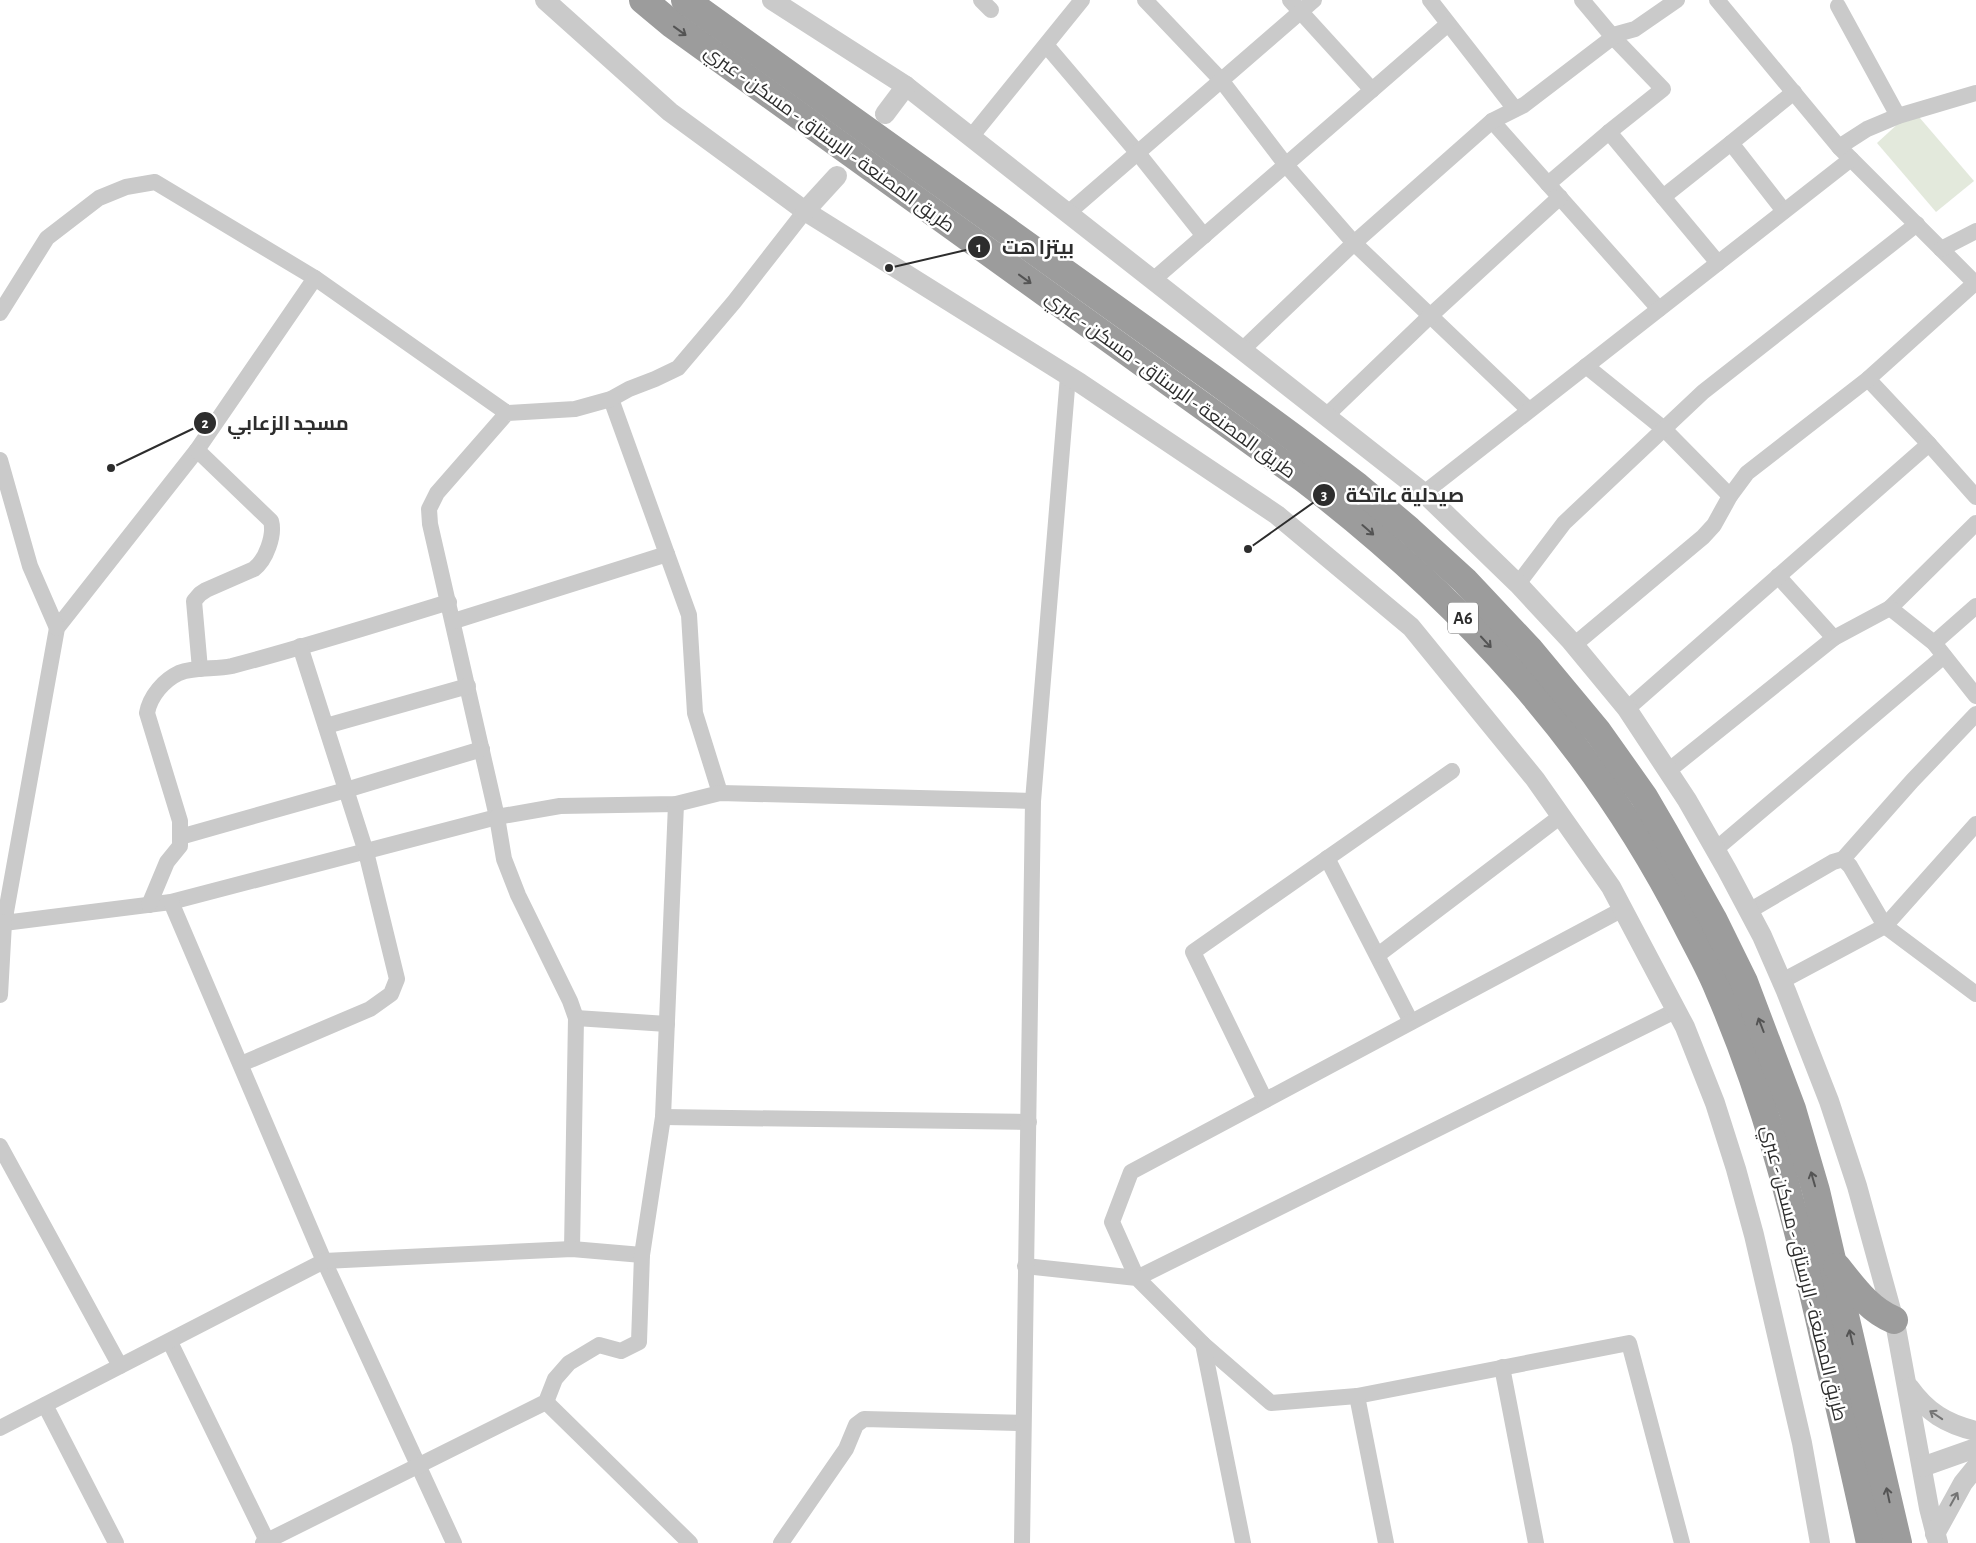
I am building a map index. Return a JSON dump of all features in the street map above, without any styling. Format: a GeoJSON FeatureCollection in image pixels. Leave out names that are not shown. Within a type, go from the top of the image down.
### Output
{"type":"FeatureCollection","features":[{"type":"Feature","properties":{"kind":"highway","name":"طريق المصنعة - الرستاق - مسكن - عبري"},"geometry":{"type":"LineString","coordinates":[[642,0],[673,25],[1304,480],[1360,523],[1410,566],[1462,616],[1510,668],[1555,722],[1623,816],[1657,870],[1715,982],[1738,1037],[1768,1122],[1790,1200],[1870,1543]]}},
{"type":"Feature","properties":{"kind":"highway","name":"طريق المصنعة - الرستاق - مسكن - عبري"},"geometry":{"type":"LineString","coordinates":[[685,0],[1294,438],[1357,486],[1409,530],[1465,582],[1528,649],[1598,732],[1644,797],[1686,870],[1735,964],[1744,982],[1792,1109],[1816,1191],[1898,1543]]}},
{"type":"Feature","properties":{"kind":"highway"},"geometry":{"type":"LineString","coordinates":[[1833,1261],[1867,1302],[1885,1316],[1894,1320]]}},
{"type":"Feature","properties":{"kind":"street"},"geometry":{"type":"LineString","coordinates":[[546,0],[670,112],[805,211],[1068,376],[1277,515],[1411,627],[1535,778],[1611,887],[1677,1010],[1694,1047],[1736,1169],[1754,1235],[1800,1434],[1820,1543]]}},
{"type":"Feature","properties":{"kind":"street"},"geometry":{"type":"LineString","coordinates":[[971,137],[1082,0]]}},
{"type":"Feature","properties":{"kind":"street"},"geometry":{"type":"LineString","coordinates":[[1145,0],[1221,80],[1286,165],[1354,243],[1529,410]]}},
{"type":"Feature","properties":{"kind":"street"},"geometry":{"type":"LineString","coordinates":[[1068,213],[1221,80],[1295,6],[1314,0]]}},
{"type":"Feature","properties":{"kind":"street"},"geometry":{"type":"LineString","coordinates":[[1548,184],[1663,89],[1613,37],[1582,0]]}},
{"type":"Feature","properties":{"kind":"street"},"geometry":{"type":"LineString","coordinates":[[1242,350],[1354,243],[1492,121],[1524,105],[1613,37],[1635,29],[1678,0]]}},
{"type":"Feature","properties":{"kind":"street"},"geometry":{"type":"LineString","coordinates":[[1574,645],[1704,537],[1723,511],[1730,496],[1746,472],[1868,380],[1976,284],[1839,146],[1717,0]]}},
{"type":"Feature","properties":{"kind":"street"},"geometry":{"type":"LineString","coordinates":[[1839,2],[1898,116]]}},
{"type":"Feature","properties":{"kind":"street"},"geometry":{"type":"LineString","coordinates":[[1438,3],[1448,24],[1516,109]]}},
{"type":"Feature","properties":{"kind":"street"},"geometry":{"type":"LineString","coordinates":[[785,4],[906,86],[1424,493],[1518,584],[1574,645],[1627,709],[1716,849],[1749,911],[1782,981],[1829,1101],[1857,1186],[1894,1320],[1937,1539]]}},
{"type":"Feature","properties":{"kind":"street"},"geometry":{"type":"LineString","coordinates":[[1295,6],[1372,90]]}},
{"type":"Feature","properties":{"kind":"street"},"geometry":{"type":"LineString","coordinates":[[1153,280],[1448,24]]}},
{"type":"Feature","properties":{"kind":"street"},"geometry":{"type":"LineString","coordinates":[[1046,45],[1137,152],[1204,236]]}},
{"type":"Feature","properties":{"kind":"street"},"geometry":{"type":"LineString","coordinates":[[885,114],[906,86]]}},
{"type":"Feature","properties":{"kind":"street"},"geometry":{"type":"LineString","coordinates":[[1664,197],[1794,92]]}},
{"type":"Feature","properties":{"kind":"street"},"geometry":{"type":"LineString","coordinates":[[1839,146],[1867,130],[1898,116],[1976,93]]}},
{"type":"Feature","properties":{"kind":"street"},"geometry":{"type":"LineString","coordinates":[[1492,121],[1658,309]]}},
{"type":"Feature","properties":{"kind":"street"},"geometry":{"type":"LineString","coordinates":[[1609,132],[1718,262]]}},
{"type":"Feature","properties":{"kind":"street"},"geometry":{"type":"LineString","coordinates":[[1730,144],[1784,211]]}},
{"type":"Feature","properties":{"kind":"street"},"geometry":{"type":"LineString","coordinates":[[1424,493],[1851,159]]}},
{"type":"Feature","properties":{"kind":"street"},"geometry":{"type":"LineString","coordinates":[[0,313],[47,238],[99,198],[126,187],[155,182],[315,278],[507,413],[575,408],[611,400],[629,389],[678,368],[734,302],[805,211],[837,176]]}},
{"type":"Feature","properties":{"kind":"street"},"geometry":{"type":"LineString","coordinates":[[1326,416],[1430,316],[1560,197]]}},
{"type":"Feature","properties":{"kind":"street"},"geometry":{"type":"LineString","coordinates":[[1518,584],[1564,523],[1703,392],[1917,224]]}},
{"type":"Feature","properties":{"kind":"street"},"geometry":{"type":"LineString","coordinates":[[1941,249],[1976,230]]}},
{"type":"Feature","properties":{"kind":"street"},"geometry":{"type":"LineString","coordinates":[[0,995],[2,922],[57,628],[197,450],[315,278]]}},
{"type":"Feature","properties":{"kind":"street"},"geometry":{"type":"LineString","coordinates":[[1586,366],[1664,429],[1730,496]]}},
{"type":"Feature","properties":{"kind":"street"},"geometry":{"type":"LineString","coordinates":[[1022,1543],[1033,800],[1068,376]]}},
{"type":"Feature","properties":{"kind":"street"},"geometry":{"type":"LineString","coordinates":[[1868,380],[1976,497]]}},
{"type":"Feature","properties":{"kind":"street"},"geometry":{"type":"LineString","coordinates":[[611,400],[688,615],[695,713],[720,793]]}},
{"type":"Feature","properties":{"kind":"street"},"geometry":{"type":"LineString","coordinates":[[507,413],[437,493],[429,509],[430,524],[454,622],[497,817],[504,859],[518,894],[570,1001],[576,1018],[572,1249]]}},
{"type":"Feature","properties":{"kind":"street"},"geometry":{"type":"LineString","coordinates":[[1627,709],[1929,444]]}},
{"type":"Feature","properties":{"kind":"street"},"geometry":{"type":"LineString","coordinates":[[197,450],[271,521],[272,531],[261,564],[254,569],[206,590],[194,601],[200,668]]}},
{"type":"Feature","properties":{"kind":"street"},"geometry":{"type":"LineString","coordinates":[[0,460],[4,492],[30,566],[57,628]]}},
{"type":"Feature","properties":{"kind":"street"},"geometry":{"type":"LineString","coordinates":[[1668,771],[1834,638],[1890,608],[1976,524]]}},
{"type":"Feature","properties":{"kind":"street"},"geometry":{"type":"LineString","coordinates":[[454,622],[667,554]]}},
{"type":"Feature","properties":{"kind":"street"},"geometry":{"type":"LineString","coordinates":[[1778,576],[1834,638]]}},
{"type":"Feature","properties":{"kind":"street"},"geometry":{"type":"LineString","coordinates":[[149,905],[168,862],[180,846],[180,821],[147,713],[151,699],[165,682],[181,672],[200,668],[230,666],[449,602]]}},
{"type":"Feature","properties":{"kind":"street"},"geometry":{"type":"LineString","coordinates":[[1716,849],[1939,650],[1976,606]]}},
{"type":"Feature","properties":{"kind":"street"},"geometry":{"type":"LineString","coordinates":[[1890,608],[1939,650],[1976,696]]}},
{"type":"Feature","properties":{"kind":"street"},"geometry":{"type":"LineString","coordinates":[[240,1064],[370,1009],[391,994],[397,979],[366,852],[300,646]]}},
{"type":"Feature","properties":{"kind":"street"},"geometry":{"type":"LineString","coordinates":[[326,726],[468,686]]}},
{"type":"Feature","properties":{"kind":"street"},"geometry":{"type":"LineString","coordinates":[[1749,911],[1833,862],[1843,859],[1912,781],[1976,714]]}},
{"type":"Feature","properties":{"kind":"street"},"geometry":{"type":"LineString","coordinates":[[180,837],[482,749]]}},
{"type":"Feature","properties":{"kind":"street"},"geometry":{"type":"LineString","coordinates":[[1265,1100],[1194,952],[1452,771]]}},
{"type":"Feature","properties":{"kind":"street"},"geometry":{"type":"LineString","coordinates":[[2,922],[171,902],[497,817],[560,806],[676,804],[720,793],[1033,800]]}},
{"type":"Feature","properties":{"kind":"street"},"geometry":{"type":"LineString","coordinates":[[170,1342],[265,1542],[546,1402],[555,1378],[569,1363],[599,1345],[621,1350],[639,1342],[642,1255],[663,1117],[676,804]]}},
{"type":"Feature","properties":{"kind":"street"},"geometry":{"type":"LineString","coordinates":[[1378,955],[1561,816]]}},
{"type":"Feature","properties":{"kind":"street"},"geometry":{"type":"LineString","coordinates":[[1782,981],[1885,926],[1976,824]]}},
{"type":"Feature","properties":{"kind":"street"},"geometry":{"type":"LineString","coordinates":[[1327,858],[1411,1022]]}},
{"type":"Feature","properties":{"kind":"street"},"geometry":{"type":"LineString","coordinates":[[1843,859],[1850,866],[1885,926],[1976,994]]}},
{"type":"Feature","properties":{"kind":"street"},"geometry":{"type":"LineString","coordinates":[[171,902],[324,1261],[454,1543]]}},
{"type":"Feature","properties":{"kind":"street"},"geometry":{"type":"LineString","coordinates":[[1623,909],[1131,1172],[1112,1222],[1137,1278],[1203,1344],[1271,1403],[1357,1396],[1629,1343],[1682,1543]]}},
{"type":"Feature","properties":{"kind":"street"},"geometry":{"type":"LineString","coordinates":[[1025,1266],[1137,1278],[1677,1010]]}},
{"type":"Feature","properties":{"kind":"street"},"geometry":{"type":"LineString","coordinates":[[576,1018],[667,1024]]}},
{"type":"Feature","properties":{"kind":"street"},"geometry":{"type":"LineString","coordinates":[[663,1117],[1029,1122]]}},
{"type":"Feature","properties":{"kind":"street"},"geometry":{"type":"LineString","coordinates":[[0,1146],[120,1366]]}},
{"type":"Feature","properties":{"kind":"street"},"geometry":{"type":"LineString","coordinates":[[0,1428],[324,1261],[572,1249],[642,1255]]}},
{"type":"Feature","properties":{"kind":"street"},"geometry":{"type":"LineString","coordinates":[[1203,1344],[1243,1543]]}},
{"type":"Feature","properties":{"kind":"street"},"geometry":{"type":"LineString","coordinates":[[1502,1367],[1536,1543]]}},
{"type":"Feature","properties":{"kind":"street"},"geometry":{"type":"LineString","coordinates":[[1907,1384],[1917,1398],[1935,1415],[1956,1426],[1976,1431]]}},
{"type":"Feature","properties":{"kind":"street"},"geometry":{"type":"LineString","coordinates":[[1357,1396],[1386,1543]]}},
{"type":"Feature","properties":{"kind":"street"},"geometry":{"type":"LineString","coordinates":[[546,1402],[690,1543]]}},
{"type":"Feature","properties":{"kind":"street"},"geometry":{"type":"LineString","coordinates":[[45,1405],[116,1543]]}},
{"type":"Feature","properties":{"kind":"street"},"geometry":{"type":"LineString","coordinates":[[780,1543],[846,1449],[856,1425],[864,1418],[1023,1423]]}},
{"type":"Feature","properties":{"kind":"street"},"geometry":{"type":"LineString","coordinates":[[1922,1467],[1976,1448]]}},
{"type":"Feature","properties":{"kind":"street"},"geometry":{"type":"LineString","coordinates":[[1937,1539],[1963,1483],[1976,1467]]}},
{"type":"Feature","properties":{"kind":"shaded area"},"geometry":{"type":"Polygon","coordinates":[[[1913,110],[1974,181],[1936,212],[1877,143],[1913,110]]]}},
{"type":"Feature","properties":{"kind":"place","name":"بيتزا هت"},"geometry":{"type":"Point","coordinates":[889,268]}},
{"type":"Feature","properties":{"kind":"place","name":"مسجد الزعابي"},"geometry":{"type":"Point","coordinates":[111,468]}},
{"type":"Feature","properties":{"kind":"place","name":"صيدلية عاتكة"},"geometry":{"type":"Point","coordinates":[1248,549]}}]}
